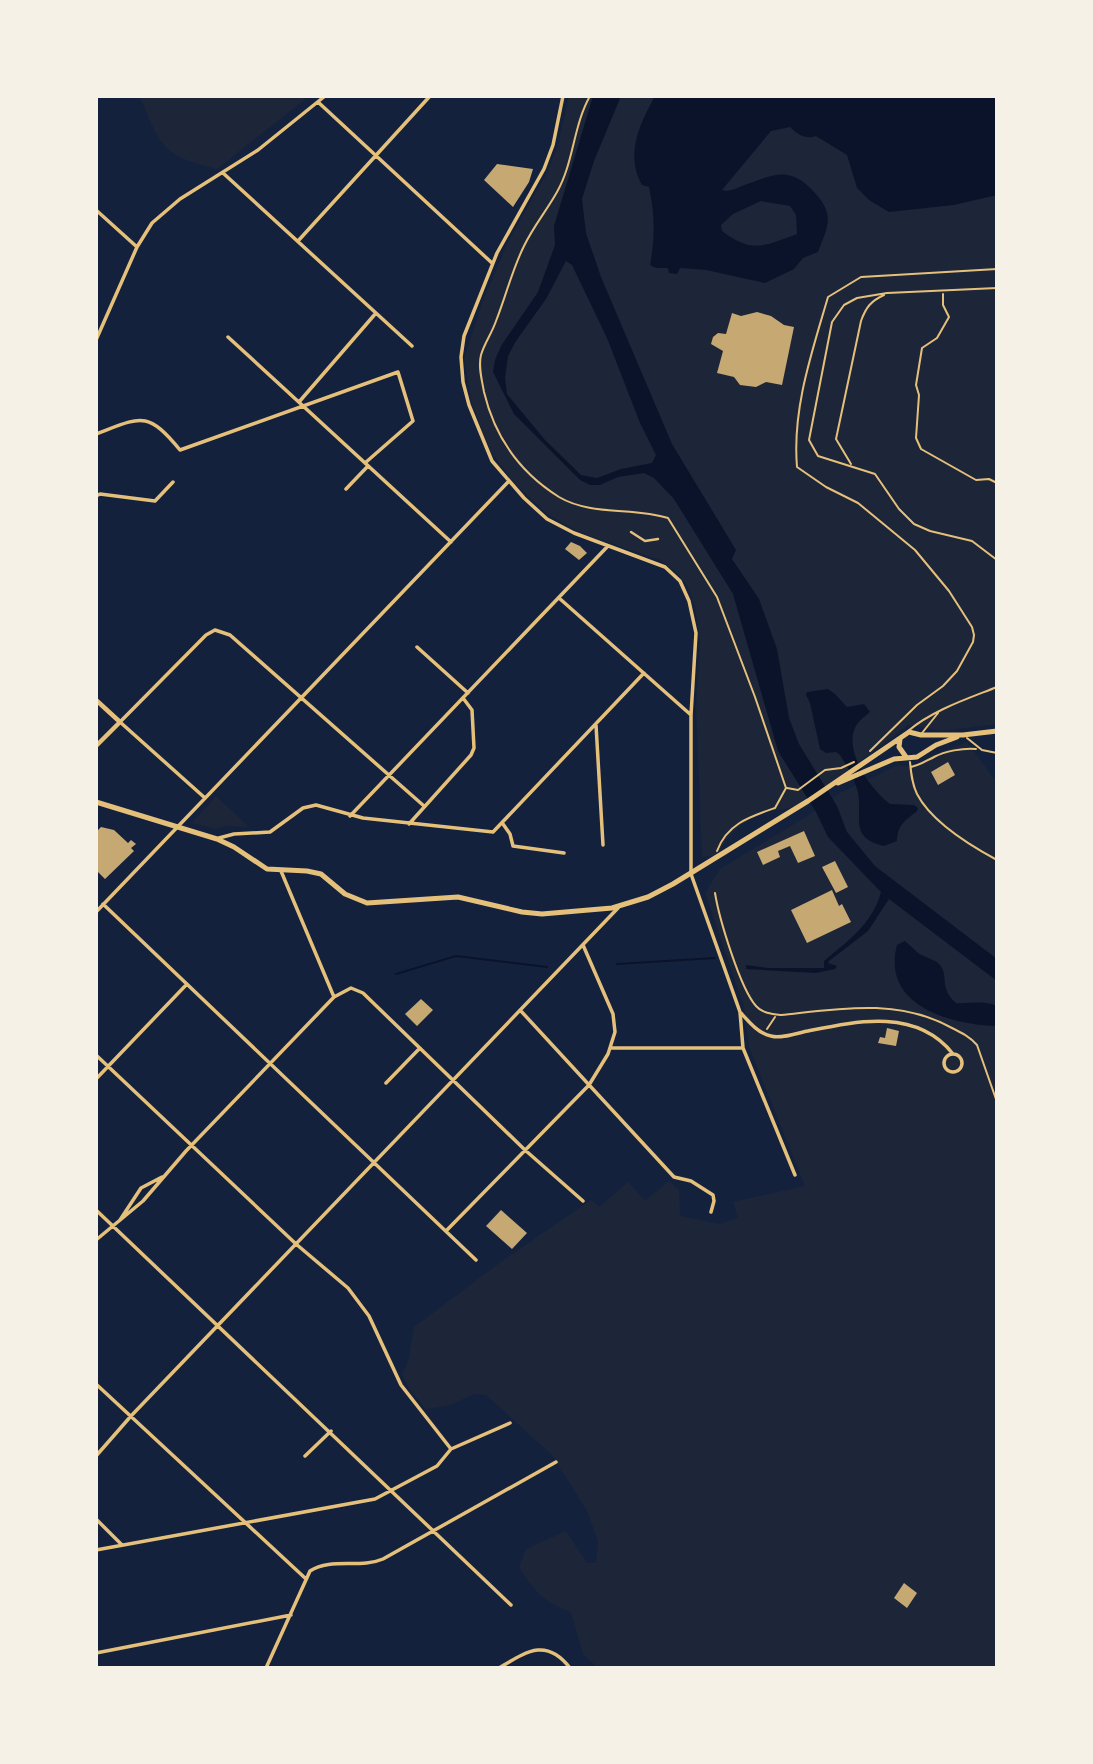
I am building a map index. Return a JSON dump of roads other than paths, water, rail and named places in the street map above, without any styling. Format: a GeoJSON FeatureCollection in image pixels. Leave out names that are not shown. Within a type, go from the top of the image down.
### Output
{"type":"FeatureCollection","features":[{"type":"Feature","properties":{"kind":"main road"},"geometry":{"type":"LineString","coordinates":[[847,777],[865,760],[903,735],[913,732],[921,735],[963,735],[997,731]]}},
{"type":"Feature","properties":{"kind":"main road"},"geometry":{"type":"LineString","coordinates":[[903,735],[899,747],[907,757]]}},
{"type":"Feature","properties":{"kind":"main road"},"geometry":{"type":"LineString","coordinates":[[921,735],[925,743],[923,752]]}},
{"type":"Feature","properties":{"kind":"main road"},"geometry":{"type":"LineString","coordinates":[[96,802],[217,839],[234,847],[260,866],[281,871],[321,874],[345,894],[367,904],[458,897],[542,914],[620,906],[648,897],[691,874],[847,777],[907,757],[917,757],[963,735]]}},
{"type":"Feature","properties":{"kind":"street"},"geometry":{"type":"LineString","coordinates":[[96,340],[137,247],[152,223],[170,206],[258,150],[325,96]]}},
{"type":"Feature","properties":{"kind":"street"},"geometry":{"type":"LineString","coordinates":[[298,241],[430,96]]}},
{"type":"Feature","properties":{"kind":"street"},"geometry":{"type":"LineString","coordinates":[[564,96],[553,145],[544,169],[492,263],[464,336],[461,370],[465,392],[482,442],[496,469],[548,519],[574,533],[665,567],[685,591],[692,610],[695,633],[691,715],[691,874],[740,1012],[743,1048],[795,1175]]}},
{"type":"Feature","properties":{"kind":"street"},"geometry":{"type":"LineString","coordinates":[[318,102],[492,263]]}},
{"type":"Feature","properties":{"kind":"street"},"geometry":{"type":"LineString","coordinates":[[223,173],[412,346]]}},
{"type":"Feature","properties":{"kind":"street"},"geometry":{"type":"LineString","coordinates":[[96,210],[137,247]]}},
{"type":"Feature","properties":{"kind":"street"},"geometry":{"type":"LineString","coordinates":[[299,402],[376,313]]}},
{"type":"Feature","properties":{"kind":"street"},"geometry":{"type":"LineString","coordinates":[[228,337],[451,542]]}},
{"type":"Feature","properties":{"kind":"street"},"geometry":{"type":"LineString","coordinates":[[96,434],[130,421],[145,420],[159,426],[180,450],[398,372],[413,421],[392,437],[346,489]]}},
{"type":"Feature","properties":{"kind":"street"},"geometry":{"type":"LineString","coordinates":[[96,496],[100,494],[155,501],[173,482]]}},
{"type":"Feature","properties":{"kind":"street"},"geometry":{"type":"LineString","coordinates":[[96,912],[508,482]]}},
{"type":"Feature","properties":{"kind":"street"},"geometry":{"type":"LineString","coordinates":[[631,532],[645,541],[658,539]]}},
{"type":"Feature","properties":{"kind":"street"},"geometry":{"type":"LineString","coordinates":[[350,816],[608,546]]}},
{"type":"Feature","properties":{"kind":"street"},"geometry":{"type":"LineString","coordinates":[[559,598],[691,715]]}},
{"type":"Feature","properties":{"kind":"street"},"geometry":{"type":"LineString","coordinates":[[96,746],[206,635],[215,631],[230,635],[424,806]]}},
{"type":"Feature","properties":{"kind":"street"},"geometry":{"type":"LineString","coordinates":[[417,647],[468,693]]}},
{"type":"Feature","properties":{"kind":"street"},"geometry":{"type":"LineString","coordinates":[[217,839],[234,834],[270,832],[303,808],[310,806],[321,806],[350,816],[493,832],[644,673]]}},
{"type":"Feature","properties":{"kind":"street"},"geometry":{"type":"LineString","coordinates":[[409,824],[473,750],[472,710],[463,698]]}},
{"type":"Feature","properties":{"kind":"street"},"geometry":{"type":"LineString","coordinates":[[96,700],[205,798]]}},
{"type":"Feature","properties":{"kind":"street"},"geometry":{"type":"LineString","coordinates":[[596,725],[603,845]]}},
{"type":"Feature","properties":{"kind":"street"},"geometry":{"type":"LineString","coordinates":[[502,824],[510,834],[513,846],[564,853]]}},
{"type":"Feature","properties":{"kind":"street"},"geometry":{"type":"LineString","coordinates":[[281,871],[334,997]]}},
{"type":"Feature","properties":{"kind":"street"},"geometry":{"type":"LineString","coordinates":[[103,904],[476,1260]]}},
{"type":"Feature","properties":{"kind":"street"},"geometry":{"type":"LineString","coordinates":[[96,1455],[620,906]]}},
{"type":"Feature","properties":{"kind":"street"},"geometry":{"type":"LineString","coordinates":[[446,1231],[589,1085],[611,1048],[615,1032],[613,1014],[583,945]]}},
{"type":"Feature","properties":{"kind":"street"},"geometry":{"type":"LineString","coordinates":[[96,1079],[187,984]]}},
{"type":"Feature","properties":{"kind":"street"},"geometry":{"type":"LineString","coordinates":[[96,1240],[143,1201],[192,1145],[334,997],[351,988],[363,993],[525,1150],[583,1201]]}},
{"type":"Feature","properties":{"kind":"street"},"geometry":{"type":"LineString","coordinates":[[520,1010],[674,1177],[691,1181],[713,1195],[715,1201],[711,1212]]}},
{"type":"Feature","properties":{"kind":"street"},"geometry":{"type":"LineString","coordinates":[[740,1012],[755,1027],[770,1036],[855,1022],[887,1021],[908,1025],[932,1035],[953,1054],[959,1056],[962,1064],[954,1072],[948,1070],[944,1063],[948,1056],[953,1054]]}},
{"type":"Feature","properties":{"kind":"street"},"geometry":{"type":"LineString","coordinates":[[386,1083],[420,1048]]}},
{"type":"Feature","properties":{"kind":"street"},"geometry":{"type":"LineString","coordinates":[[611,1048],[743,1048]]}},
{"type":"Feature","properties":{"kind":"street"},"geometry":{"type":"LineString","coordinates":[[96,1055],[296,1244],[348,1288],[362,1306],[401,1385],[451,1449]]}},
{"type":"Feature","properties":{"kind":"street"},"geometry":{"type":"LineString","coordinates":[[120,1221],[138,1192],[146,1184],[164,1176]]}},
{"type":"Feature","properties":{"kind":"street"},"geometry":{"type":"LineString","coordinates":[[96,1210],[511,1605]]}},
{"type":"Feature","properties":{"kind":"street"},"geometry":{"type":"LineString","coordinates":[[96,1384],[305,1578]]}},
{"type":"Feature","properties":{"kind":"street"},"geometry":{"type":"LineString","coordinates":[[96,1550],[369,1500],[437,1466],[451,1449],[510,1423]]}},
{"type":"Feature","properties":{"kind":"street"},"geometry":{"type":"LineString","coordinates":[[305,1456],[331,1431]]}},
{"type":"Feature","properties":{"kind":"street"},"geometry":{"type":"LineString","coordinates":[[266,1668],[310,1571],[318,1567],[377,1562],[556,1462]]}},
{"type":"Feature","properties":{"kind":"street"},"geometry":{"type":"LineString","coordinates":[[96,1520],[123,1546]]}},
{"type":"Feature","properties":{"kind":"street"},"geometry":{"type":"LineString","coordinates":[[96,1653],[291,1615]]}},
{"type":"Feature","properties":{"kind":"street"},"geometry":{"type":"LineString","coordinates":[[499,1668],[536,1649],[552,1652],[570,1668]]}},
{"type":"Feature","properties":{"kind":"lane"},"geometry":{"type":"LineString","coordinates":[[997,288],[887,293],[849,302],[832,322],[809,440],[818,456],[875,474],[899,509],[914,524],[930,531],[972,541],[997,560]]}},
{"type":"Feature","properties":{"kind":"lane"},"geometry":{"type":"LineString","coordinates":[[851,465],[836,439],[863,314],[874,300],[887,293]]}},
{"type":"Feature","properties":{"kind":"lane"},"geometry":{"type":"LineString","coordinates":[[903,735],[939,712],[997,687]]}},
{"type":"Feature","properties":{"kind":"lane"},"geometry":{"type":"LineString","coordinates":[[921,735],[939,712]]}},
{"type":"Feature","properties":{"kind":"lane"},"geometry":{"type":"LineString","coordinates":[[963,735],[982,750],[997,753]]}},
{"type":"Feature","properties":{"kind":"waterway"},"geometry":{"type":"LineString","coordinates":[[396,974],[456,956],[547,967]]}},
{"type":"Feature","properties":{"kind":"waterway"},"geometry":{"type":"LineString","coordinates":[[617,964],[715,958]]}}]}
